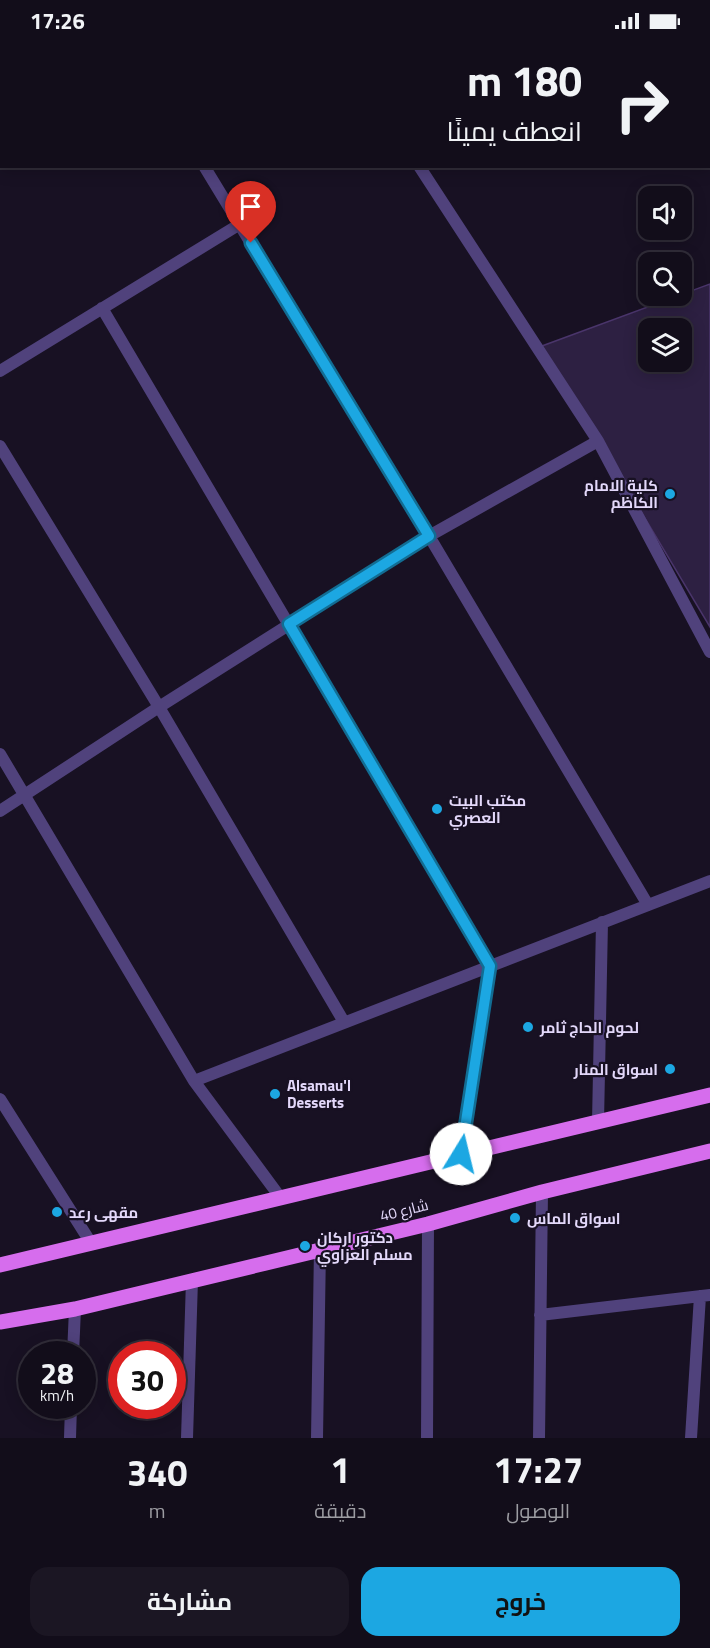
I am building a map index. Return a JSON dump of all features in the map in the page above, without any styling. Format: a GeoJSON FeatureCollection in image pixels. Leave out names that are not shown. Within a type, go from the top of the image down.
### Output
{"type":"FeatureCollection","features":[{"type":"Feature","properties":{"kind":"main road"},"geometry":{"type":"LineString","coordinates":[[0,1265],[710,1095]]}},
{"type":"Feature","properties":{"kind":"main road","name":"شارع 40"},"geometry":{"type":"LineString","coordinates":[[0,1322],[75,1309],[320,1248],[428,1224],[542,1192],[710,1151]]}},
{"type":"Feature","properties":{"kind":"street"},"geometry":{"type":"LineString","coordinates":[[205,168],[429,536],[648,905]]}},
{"type":"Feature","properties":{"kind":"street"},"geometry":{"type":"LineString","coordinates":[[420,168],[598,441],[710,652]]}},
{"type":"Feature","properties":{"kind":"street"},"geometry":{"type":"LineString","coordinates":[[0,371],[240,224]]}},
{"type":"Feature","properties":{"kind":"street"},"geometry":{"type":"LineString","coordinates":[[102,308],[490,966],[461,1154]]}},
{"type":"Feature","properties":{"kind":"street"},"geometry":{"type":"LineString","coordinates":[[0,811],[429,536],[598,441]]}},
{"type":"Feature","properties":{"kind":"street"},"geometry":{"type":"LineString","coordinates":[[0,446],[159,707],[344,1022]]}},
{"type":"Feature","properties":{"kind":"street"},"geometry":{"type":"LineString","coordinates":[[0,754],[194,1081],[280,1197]]}},
{"type":"Feature","properties":{"kind":"street"},"geometry":{"type":"LineString","coordinates":[[194,1081],[710,881]]}},
{"type":"Feature","properties":{"kind":"street"},"geometry":{"type":"LineString","coordinates":[[598,1122],[603,922]]}},
{"type":"Feature","properties":{"kind":"street"},"geometry":{"type":"LineString","coordinates":[[0,1099],[91,1243]]}},
{"type":"Feature","properties":{"kind":"street"},"geometry":{"type":"LineString","coordinates":[[539,1438],[542,1192]]}},
{"type":"Feature","properties":{"kind":"street"},"geometry":{"type":"LineString","coordinates":[[427,1438],[428,1224]]}},
{"type":"Feature","properties":{"kind":"street"},"geometry":{"type":"LineString","coordinates":[[317,1438],[320,1248]]}},
{"type":"Feature","properties":{"kind":"street"},"geometry":{"type":"LineString","coordinates":[[187,1438],[192,1280]]}},
{"type":"Feature","properties":{"kind":"street"},"geometry":{"type":"LineString","coordinates":[[540,1315],[705,1295],[691,1438]]}},
{"type":"Feature","properties":{"kind":"street"},"geometry":{"type":"LineString","coordinates":[[74,1341],[75,1309]]}},
{"type":"Feature","properties":{"kind":"street"},"geometry":{"type":"LineString","coordinates":[[70,1438],[71,1419]]}},
{"type":"Feature","properties":{"kind":"building","name":"كلية الامام الكاظم"},"geometry":{"type":"Polygon","coordinates":[[[710,284],[710,627],[542,346],[650,306],[692,306],[692,291],[710,284]]]}},
{"type":"Feature","properties":{"kind":"place","name":"كلية الامام الكاظم"},"geometry":{"type":"Point","coordinates":[670,494]}},
{"type":"Feature","properties":{"kind":"place","name":"مكتب البيت العصري"},"geometry":{"type":"Point","coordinates":[437,809]}},
{"type":"Feature","properties":{"kind":"place","name":"لحوم الحاج ثامر"},"geometry":{"type":"Point","coordinates":[528,1027]}},
{"type":"Feature","properties":{"kind":"place","name":"اسواق المنار"},"geometry":{"type":"Point","coordinates":[670,1069]}},
{"type":"Feature","properties":{"kind":"place","name":"Alsamau'l Desserts"},"geometry":{"type":"Point","coordinates":[275,1094]}},
{"type":"Feature","properties":{"kind":"place","name":"مقهى رعد"},"geometry":{"type":"Point","coordinates":[57,1212]}},
{"type":"Feature","properties":{"kind":"place","name":"اسواق الماس"},"geometry":{"type":"Point","coordinates":[515,1218]}},
{"type":"Feature","properties":{"kind":"place","name":"دكتور اركان مسلم العزاوي"},"geometry":{"type":"Point","coordinates":[305,1246]}},
{"type":"Feature","properties":{"kind":"route"},"geometry":{"type":"LineString","coordinates":[[251,243],[429,536],[289,624],[490,966],[461,1154]]}}]}
